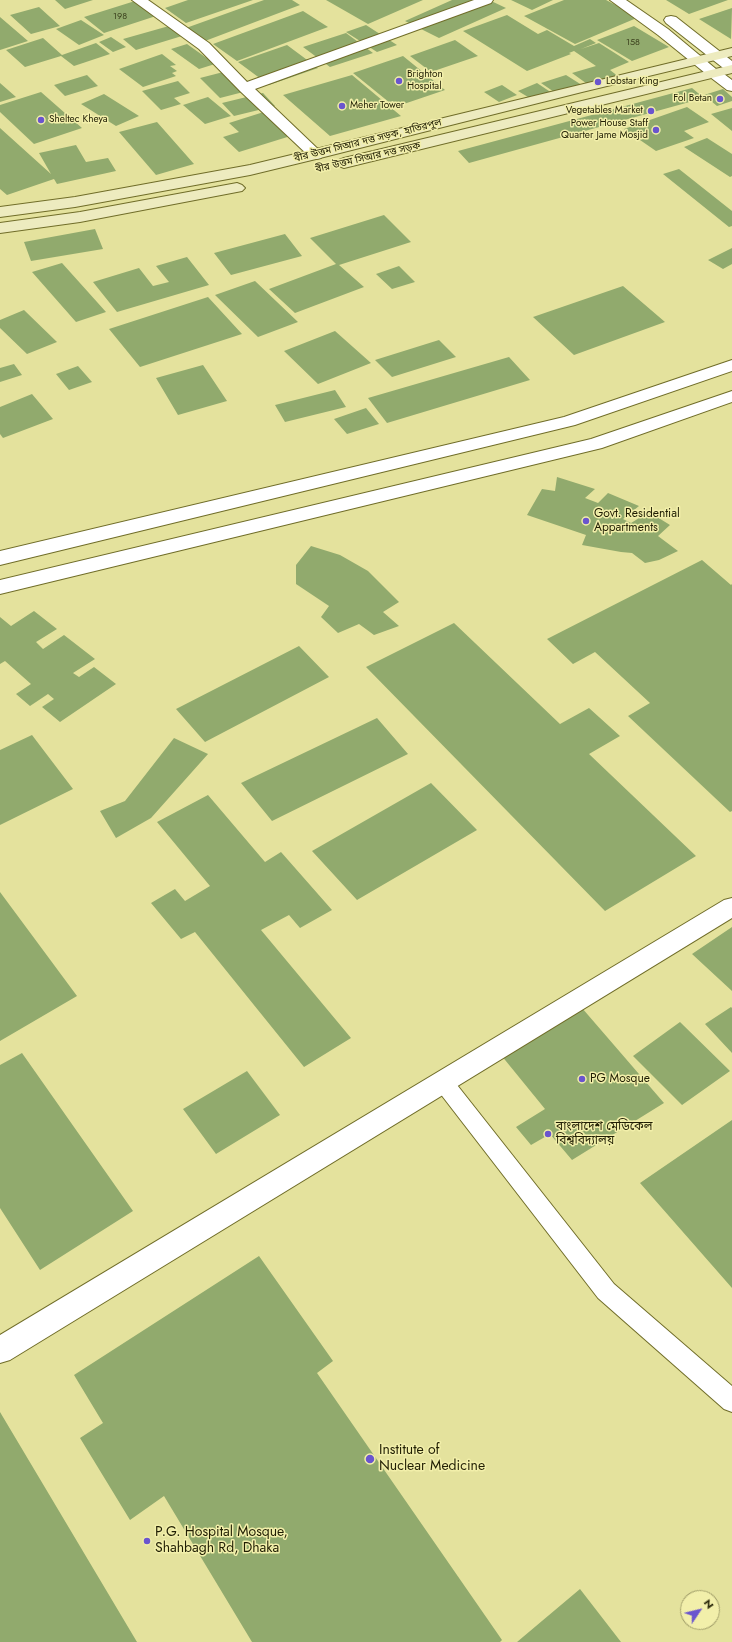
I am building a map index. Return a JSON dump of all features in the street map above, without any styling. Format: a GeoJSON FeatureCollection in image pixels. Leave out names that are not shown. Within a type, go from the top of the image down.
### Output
{"type":"FeatureCollection","features":[{"type":"Feature","properties":{"kind":"main road","name":"বীর উত্তম সিআর দত্ত সড়ক, হাতিরপুল"},"geometry":{"type":"LineString","coordinates":[[0,212],[75,202],[250,170],[732,52]]}},
{"type":"Feature","properties":{"kind":"main road","name":"বীর উত্তম সিআর দত্ত সড়ক"},"geometry":{"type":"LineString","coordinates":[[328,167],[732,69]]}},
{"type":"Feature","properties":{"kind":"main road"},"geometry":{"type":"LineString","coordinates":[[0,228],[80,217],[252,185]]}},
{"type":"Feature","properties":{"kind":"main road"},"geometry":{"type":"LineString","coordinates":[[159,187],[167,201]]}},
{"type":"Feature","properties":{"kind":"street"},"geometry":{"type":"LineString","coordinates":[[139,0],[204,46],[245,88],[316,155]]}},
{"type":"Feature","properties":{"kind":"street"},"geometry":{"type":"LineString","coordinates":[[245,88],[486,0]]}},
{"type":"Feature","properties":{"kind":"street"},"geometry":{"type":"LineString","coordinates":[[617,0],[663,32],[732,87]]}},
{"type":"Feature","properties":{"kind":"street"},"geometry":{"type":"LineString","coordinates":[[661,14],[717,55],[732,69]]}},
{"type":"Feature","properties":{"kind":"street"},"geometry":{"type":"LineString","coordinates":[[0,558],[568,421],[732,365]]}},
{"type":"Feature","properties":{"kind":"street"},"geometry":{"type":"LineString","coordinates":[[0,587],[596,444],[732,396]]}},
{"type":"Feature","properties":{"kind":"street"},"geometry":{"type":"LineString","coordinates":[[501,437],[518,463]]}},
{"type":"Feature","properties":{"kind":"street"},"geometry":{"type":"LineString","coordinates":[[0,1350],[732,907]]}},
{"type":"Feature","properties":{"kind":"lane"},"geometry":{"type":"LineString","coordinates":[[443,1082],[606,1291],[732,1401]]}},
{"type":"Feature","properties":{"kind":"building"},"geometry":{"type":"Polygon","coordinates":[[[55,0],[93,0],[65,9],[55,0]]]}},
{"type":"Feature","properties":{"kind":"building"},"geometry":{"type":"Polygon","coordinates":[[[188,0],[253,0],[186,23],[165,8],[188,0]]]}},
{"type":"Feature","properties":{"kind":"building"},"geometry":{"type":"Polygon","coordinates":[[[264,0],[292,0],[300,5],[205,41],[186,28],[264,0]]]}},
{"type":"Feature","properties":{"kind":"building"},"geometry":{"type":"Polygon","coordinates":[[[326,0],[423,0],[368,24],[326,0]]]}},
{"type":"Feature","properties":{"kind":"building"},"geometry":{"type":"Polygon","coordinates":[[[452,0],[489,0],[506,8],[439,38],[405,21],[452,0]]]}},
{"type":"Feature","properties":{"kind":"building"},"geometry":{"type":"Polygon","coordinates":[[[511,0],[553,0],[532,10],[511,0]]]}},
{"type":"Feature","properties":{"kind":"building"},"geometry":{"type":"Polygon","coordinates":[[[564,0],[606,0],[639,17],[575,44],[524,16],[564,0]]]}},
{"type":"Feature","properties":{"kind":"building"},"geometry":{"type":"Polygon","coordinates":[[[666,0],[728,0],[689,14],[666,0]]]}},
{"type":"Feature","properties":{"kind":"building"},"geometry":{"type":"Polygon","coordinates":[[[135,1],[156,16],[104,33],[84,17],[135,1]]]}},
{"type":"Feature","properties":{"kind":"building"},"geometry":{"type":"Polygon","coordinates":[[[39,7],[60,26],[31,34],[10,15],[39,7]]]}},
{"type":"Feature","properties":{"kind":"building"},"geometry":{"type":"Polygon","coordinates":[[[732,8],[731,39],[699,19],[732,8]]]}},
{"type":"Feature","properties":{"kind":"building"},"geometry":{"type":"Polygon","coordinates":[[[303,11],[328,27],[237,61],[213,44],[303,11]]]}},
{"type":"Feature","properties":{"kind":"building"},"geometry":{"type":"Polygon","coordinates":[[[507,15],[538,34],[547,30],[574,46],[590,39],[596,43],[581,49],[599,43],[629,62],[610,70],[619,77],[590,86],[572,73],[596,66],[574,51],[569,53],[571,54],[527,71],[463,31],[507,15]]]}},
{"type":"Feature","properties":{"kind":"building"},"geometry":{"type":"Polygon","coordinates":[[[0,17],[28,41],[0,50],[0,17]]]}},
{"type":"Feature","properties":{"kind":"building"},"geometry":{"type":"Polygon","coordinates":[[[81,20],[104,35],[79,45],[56,29],[81,20]]]}},
{"type":"Feature","properties":{"kind":"building"},"geometry":{"type":"Polygon","coordinates":[[[366,25],[397,45],[377,52],[346,32],[366,25]]]}},
{"type":"Feature","properties":{"kind":"building"},"geometry":{"type":"Polygon","coordinates":[[[169,26],[182,36],[136,50],[123,39],[169,26]]]}},
{"type":"Feature","properties":{"kind":"building"},"geometry":{"type":"Polygon","coordinates":[[[634,26],[669,47],[632,61],[597,40],[634,26]]]}},
{"type":"Feature","properties":{"kind":"building"},"geometry":{"type":"Polygon","coordinates":[[[346,33],[373,53],[330,67],[303,47],[346,33]]]}},
{"type":"Feature","properties":{"kind":"building"},"geometry":{"type":"Polygon","coordinates":[[[111,37],[126,47],[113,52],[99,42],[111,37]]]}},
{"type":"Feature","properties":{"kind":"building"},"geometry":{"type":"Polygon","coordinates":[[[43,38],[62,55],[96,43],[110,54],[74,66],[61,56],[25,67],[6,50],[43,38]]]}},
{"type":"Feature","properties":{"kind":"building"},"geometry":{"type":"Polygon","coordinates":[[[455,40],[478,56],[431,72],[410,56],[455,40]]]}},
{"type":"Feature","properties":{"kind":"building"},"geometry":{"type":"Polygon","coordinates":[[[187,44],[215,64],[199,69],[171,49],[187,44]]]}},
{"type":"Feature","properties":{"kind":"building"},"geometry":{"type":"Polygon","coordinates":[[[287,45],[318,68],[269,85],[238,62],[287,45]]]}},
{"type":"Feature","properties":{"kind":"building"},"geometry":{"type":"Polygon","coordinates":[[[162,54],[176,65],[170,66],[177,71],[172,73],[176,76],[143,87],[119,69],[162,54]]]}},
{"type":"Feature","properties":{"kind":"building","name":"Brighton Hospital"},"geometry":{"type":"Polygon","coordinates":[[[403,56],[445,90],[395,107],[353,73],[403,56]]]}},
{"type":"Feature","properties":{"kind":"building"},"geometry":{"type":"Polygon","coordinates":[[[235,69],[255,89],[220,98],[200,78],[235,69]]]}},
{"type":"Feature","properties":{"kind":"building"},"geometry":{"type":"Polygon","coordinates":[[[87,75],[98,86],[65,96],[54,85],[87,75]]]}},
{"type":"Feature","properties":{"kind":"building","name":"Meher Tower"},"geometry":{"type":"Polygon","coordinates":[[[352,75],[401,116],[330,136],[283,95],[352,75]]]}},
{"type":"Feature","properties":{"kind":"building"},"geometry":{"type":"Polygon","coordinates":[[[566,75],[585,87],[560,96],[541,83],[566,75]]]}},
{"type":"Feature","properties":{"kind":"building"},"geometry":{"type":"Polygon","coordinates":[[[178,81],[190,93],[174,98],[181,104],[161,110],[142,91],[178,81]]]}},
{"type":"Feature","properties":{"kind":"building"},"geometry":{"type":"Polygon","coordinates":[[[0,83],[16,97],[0,102],[0,83]]]}},
{"type":"Feature","properties":{"kind":"building"},"geometry":{"type":"Polygon","coordinates":[[[537,83],[552,93],[533,100],[518,91],[537,83]]]}},
{"type":"Feature","properties":{"kind":"building"},"geometry":{"type":"Polygon","coordinates":[[[502,85],[517,95],[499,102],[484,92],[502,85]]]}},
{"type":"Feature","properties":{"kind":"building"},"geometry":{"type":"Polygon","coordinates":[[[692,88],[704,98],[469,163],[458,151],[692,88]]]}},
{"type":"Feature","properties":{"kind":"building","name":"Fol Betan"},"geometry":{"type":"Polygon","coordinates":[[[723,89],[732,97],[732,101],[717,106],[704,95],[723,89]]]}},
{"type":"Feature","properties":{"kind":"building","name":"Sheltec Kheya"},"geometry":{"type":"Polygon","coordinates":[[[41,92],[82,128],[34,144],[0,112],[0,105],[41,92]]]}},
{"type":"Feature","properties":{"kind":"building"},"geometry":{"type":"Polygon","coordinates":[[[263,93],[275,106],[234,116],[222,103],[263,93]]]}},
{"type":"Feature","properties":{"kind":"building"},"geometry":{"type":"Polygon","coordinates":[[[104,94],[139,116],[116,126],[81,104],[104,94]]]}},
{"type":"Feature","properties":{"kind":"building"},"geometry":{"type":"Polygon","coordinates":[[[208,97],[231,116],[205,124],[183,105],[208,97]]]}},
{"type":"Feature","properties":{"kind":"building","name":"Power House Staff Quarter Jame Mosjid"},"geometry":{"type":"Polygon","coordinates":[[[687,107],[709,122],[684,131],[694,138],[656,151],[624,129],[687,107]]]}},
{"type":"Feature","properties":{"kind":"building"},"geometry":{"type":"Polygon","coordinates":[[[732,108],[732,131],[711,114],[732,108]]]}},
{"type":"Feature","properties":{"kind":"building"},"geometry":{"type":"Polygon","coordinates":[[[270,110],[297,134],[239,152],[223,137],[239,132],[229,123],[270,110]]]}},
{"type":"Feature","properties":{"kind":"building"},"geometry":{"type":"Polygon","coordinates":[[[157,122],[194,164],[156,175],[119,132],[157,122]]]}},
{"type":"Feature","properties":{"kind":"building"},"geometry":{"type":"Polygon","coordinates":[[[0,128],[51,174],[39,153],[76,145],[86,162],[108,158],[116,171],[57,184],[54,179],[7,195],[0,189],[0,128]]]}},
{"type":"Feature","properties":{"kind":"building"},"geometry":{"type":"Polygon","coordinates":[[[707,138],[732,154],[732,176],[730,177],[684,147],[707,138]]]}},
{"type":"Feature","properties":{"kind":"building"},"geometry":{"type":"Polygon","coordinates":[[[679,169],[732,211],[732,226],[729,227],[663,174],[679,169]]]}},
{"type":"Feature","properties":{"kind":"building"},"geometry":{"type":"Polygon","coordinates":[[[384,215],[411,242],[339,265],[364,287],[295,313],[269,289],[336,264],[310,238],[384,215]]]}},
{"type":"Feature","properties":{"kind":"building"},"geometry":{"type":"Polygon","coordinates":[[[95,229],[103,249],[31,261],[24,242],[95,229]]]}},
{"type":"Feature","properties":{"kind":"building"},"geometry":{"type":"Polygon","coordinates":[[[285,234],[302,256],[231,275],[214,253],[285,234]]]}},
{"type":"Feature","properties":{"kind":"building"},"geometry":{"type":"Polygon","coordinates":[[[732,248],[732,264],[723,269],[708,260],[732,248]]]}},
{"type":"Feature","properties":{"kind":"building"},"geometry":{"type":"Polygon","coordinates":[[[187,257],[209,285],[117,312],[93,282],[139,268],[153,286],[169,282],[156,266],[187,257]]]}},
{"type":"Feature","properties":{"kind":"building"},"geometry":{"type":"Polygon","coordinates":[[[62,263],[106,312],[76,322],[32,272],[62,263]]]}},
{"type":"Feature","properties":{"kind":"building"},"geometry":{"type":"Polygon","coordinates":[[[399,266],[415,282],[392,289],[376,274],[399,266]]]}},
{"type":"Feature","properties":{"kind":"building"},"geometry":{"type":"Polygon","coordinates":[[[255,281],[298,322],[258,337],[215,295],[255,281]]]}},
{"type":"Feature","properties":{"kind":"building"},"geometry":{"type":"Polygon","coordinates":[[[623,286],[665,322],[574,355],[533,317],[623,286]]]}},
{"type":"Feature","properties":{"kind":"building"},"geometry":{"type":"Polygon","coordinates":[[[208,297],[242,334],[140,367],[109,329],[208,297]]]}},
{"type":"Feature","properties":{"kind":"building"},"geometry":{"type":"Polygon","coordinates":[[[24,310],[57,342],[27,354],[0,328],[0,320],[24,310]]]}},
{"type":"Feature","properties":{"kind":"building"},"geometry":{"type":"Polygon","coordinates":[[[335,331],[371,363],[318,384],[284,351],[335,331]]]}},
{"type":"Feature","properties":{"kind":"building"},"geometry":{"type":"Polygon","coordinates":[[[439,340],[456,357],[392,377],[375,360],[439,340]]]}},
{"type":"Feature","properties":{"kind":"building"},"geometry":{"type":"Polygon","coordinates":[[[509,357],[530,380],[387,423],[368,398],[509,357]]]}},
{"type":"Feature","properties":{"kind":"building"},"geometry":{"type":"Polygon","coordinates":[[[14,364],[22,375],[0,382],[0,368],[14,364]]]}},
{"type":"Feature","properties":{"kind":"building"},"geometry":{"type":"Polygon","coordinates":[[[203,365],[227,401],[178,415],[156,378],[203,365]]]}},
{"type":"Feature","properties":{"kind":"building"},"geometry":{"type":"Polygon","coordinates":[[[78,366],[92,382],[69,390],[56,374],[78,366]]]}},
{"type":"Feature","properties":{"kind":"building"},"geometry":{"type":"Polygon","coordinates":[[[335,390],[346,407],[285,422],[275,405],[335,390]]]}},
{"type":"Feature","properties":{"kind":"building"},"geometry":{"type":"Polygon","coordinates":[[[32,394],[53,419],[3,438],[0,434],[0,407],[32,394]]]}},
{"type":"Feature","properties":{"kind":"building"},"geometry":{"type":"Polygon","coordinates":[[[366,408],[379,424],[347,434],[334,419],[366,408]]]}},
{"type":"Feature","properties":{"kind":"building","name":"Govt. Residential Appartments"},"geometry":{"type":"Polygon","coordinates":[[[557,477],[595,489],[585,498],[598,503],[608,493],[639,506],[623,519],[631,523],[649,512],[670,525],[658,536],[678,551],[659,560],[645,563],[632,553],[582,545],[586,535],[527,515],[542,489],[555,491],[557,477]]]}},
{"type":"Feature","properties":{"kind":"building"},"geometry":{"type":"Polygon","coordinates":[[[311,546],[340,555],[368,571],[399,602],[383,612],[399,626],[374,635],[359,624],[338,633],[321,617],[329,606],[296,584],[296,565],[311,546]]]}},
{"type":"Feature","properties":{"kind":"building"},"geometry":{"type":"Polygon","coordinates":[[[702,560],[731,585],[732,584],[732,811],[730,812],[628,716],[650,703],[595,652],[573,664],[547,639],[702,560]]]}},
{"type":"Feature","properties":{"kind":"building"},"geometry":{"type":"Polygon","coordinates":[[[34,611],[57,629],[36,642],[43,649],[64,635],[95,659],[73,673],[79,677],[94,667],[116,684],[60,722],[42,707],[54,699],[48,694],[30,706],[16,694],[31,684],[5,661],[0,664],[0,617],[11,626],[34,611]]]}},
{"type":"Feature","properties":{"kind":"building"},"geometry":{"type":"Polygon","coordinates":[[[454,623],[560,724],[589,708],[620,736],[589,754],[696,856],[605,911],[366,667],[454,623]]]}},
{"type":"Feature","properties":{"kind":"building"},"geometry":{"type":"Polygon","coordinates":[[[299,646],[329,677],[205,742],[176,709],[299,646]]]}},
{"type":"Feature","properties":{"kind":"building"},"geometry":{"type":"Polygon","coordinates":[[[377,718],[408,754],[272,821],[241,783],[377,718]]]}},
{"type":"Feature","properties":{"kind":"building"},"geometry":{"type":"Polygon","coordinates":[[[32,735],[73,789],[0,825],[0,750],[32,735]]]}},
{"type":"Feature","properties":{"kind":"building"},"geometry":{"type":"Polygon","coordinates":[[[174,738],[208,754],[151,818],[116,838],[100,811],[125,801],[174,738]]]}},
{"type":"Feature","properties":{"kind":"building"},"geometry":{"type":"Polygon","coordinates":[[[431,783],[477,830],[357,900],[312,851],[431,783]]]}},
{"type":"Feature","properties":{"kind":"building"},"geometry":{"type":"Polygon","coordinates":[[[208,795],[265,862],[281,852],[332,910],[300,928],[289,915],[261,930],[351,1038],[304,1067],[195,932],[181,939],[151,903],[175,889],[185,901],[210,886],[157,822],[208,795]]]}},
{"type":"Feature","properties":{"kind":"building"},"geometry":{"type":"Polygon","coordinates":[[[0,892],[77,996],[0,1041],[0,892]]]}},
{"type":"Feature","properties":{"kind":"building"},"geometry":{"type":"Polygon","coordinates":[[[732,927],[732,991],[692,954],[732,927]]]}},
{"type":"Feature","properties":{"kind":"building"},"geometry":{"type":"Polygon","coordinates":[[[731,1007],[732,1008],[732,1053],[705,1024],[731,1007]]]}},
{"type":"Feature","properties":{"kind":"building","name":"PG Mosque"},"geometry":{"type":"Polygon","coordinates":[[[582,1008],[664,1103],[572,1160],[550,1134],[531,1145],[516,1127],[545,1109],[501,1055],[582,1008]]]}},
{"type":"Feature","properties":{"kind":"building"},"geometry":{"type":"Polygon","coordinates":[[[680,1022],[730,1071],[682,1105],[633,1056],[680,1022]]]}},
{"type":"Feature","properties":{"kind":"building"},"geometry":{"type":"Polygon","coordinates":[[[22,1053],[133,1211],[40,1270],[0,1208],[0,1065],[22,1053]]]}},
{"type":"Feature","properties":{"kind":"building"},"geometry":{"type":"Polygon","coordinates":[[[247,1071],[280,1115],[216,1154],[183,1109],[247,1071]]]}},
{"type":"Feature","properties":{"kind":"building"},"geometry":{"type":"Polygon","coordinates":[[[732,1120],[732,1288],[640,1183],[732,1120]]]}},
{"type":"Feature","properties":{"kind":"building"},"geometry":{"type":"Polygon","coordinates":[[[259,1256],[333,1361],[317,1373],[502,1640],[500,1642],[252,1642],[164,1496],[130,1520],[80,1438],[103,1423],[74,1375],[259,1256]]]}},
{"type":"Feature","properties":{"kind":"building"},"geometry":{"type":"Polygon","coordinates":[[[0,1412],[137,1642],[0,1642],[0,1412]]]}},
{"type":"Feature","properties":{"kind":"building"},"geometry":{"type":"Polygon","coordinates":[[[580,1589],[621,1642],[517,1642],[580,1589]]]}},
{"type":"Feature","properties":{"kind":"place","name":"Brighton Hospital"},"geometry":{"type":"Point","coordinates":[399,81]}},
{"type":"Feature","properties":{"kind":"place","name":"Lobstar King"},"geometry":{"type":"Point","coordinates":[598,82]}},
{"type":"Feature","properties":{"kind":"place","name":"Fol Betan"},"geometry":{"type":"Point","coordinates":[720,99]}},
{"type":"Feature","properties":{"kind":"place","name":"Meher Tower"},"geometry":{"type":"Point","coordinates":[342,106]}},
{"type":"Feature","properties":{"kind":"place","name":"Vegetables Market"},"geometry":{"type":"Point","coordinates":[651,111]}},
{"type":"Feature","properties":{"kind":"place","name":"Sheltec Kheya"},"geometry":{"type":"Point","coordinates":[41,120]}},
{"type":"Feature","properties":{"kind":"place","name":"Power House Staff Quarter Jame Mosjid"},"geometry":{"type":"Point","coordinates":[656,130]}},
{"type":"Feature","properties":{"kind":"place","name":"Govt. Residential Appartments"},"geometry":{"type":"Point","coordinates":[586,521]}},
{"type":"Feature","properties":{"kind":"place","name":"PG Mosque"},"geometry":{"type":"Point","coordinates":[582,1079]}},
{"type":"Feature","properties":{"kind":"place","name":"বাংলাদেশ মেডিকেল বিশ্ববিদ্যালয়"},"geometry":{"type":"Point","coordinates":[548,1134]}},
{"type":"Feature","properties":{"kind":"place","name":"Institute of Nuclear Medicine"},"geometry":{"type":"Point","coordinates":[370,1459]}},
{"type":"Feature","properties":{"kind":"place","name":"P.G. Hospital Mosque, Shahbagh Rd, Dhaka"},"geometry":{"type":"Point","coordinates":[147,1541]}}]}
